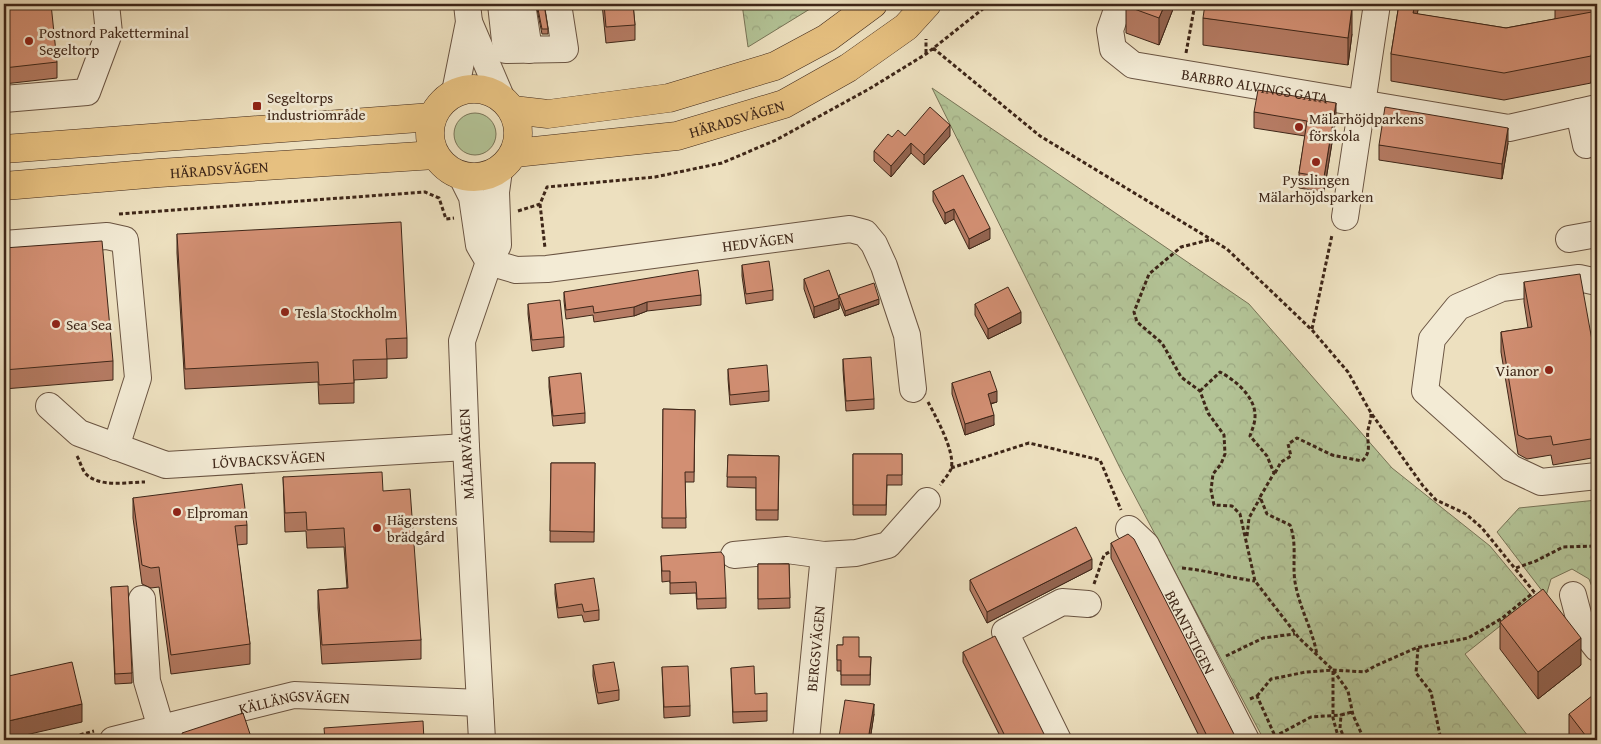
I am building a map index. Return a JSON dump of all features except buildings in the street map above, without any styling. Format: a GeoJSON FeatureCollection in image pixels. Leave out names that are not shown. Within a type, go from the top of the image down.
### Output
{"type":"FeatureCollection","features":[{"type":"Feature","properties":{"kind":"main road"},"geometry":{"type":"LineString","coordinates":[[507,104],[519,128],[507,162],[476,178],[462,177],[444,167],[435,155],[429,134],[432,117],[440,103],[455,92],[477,87],[507,104],[548,114],[669,98],[775,66],[827,38],[873,4]]}},
{"type":"Feature","properties":{"kind":"main road","name":"HÄRADSVÄGEN"},"geometry":{"type":"LineString","coordinates":[[507,162],[677,136],[784,104],[863,58],[906,27],[927,4]]}},
{"type":"Feature","properties":{"kind":"main road"},"geometry":{"type":"LineString","coordinates":[[4,149],[432,117]]}},
{"type":"Feature","properties":{"kind":"main road","name":"HÄRADSVÄGEN"},"geometry":{"type":"LineString","coordinates":[[4,186],[159,173],[435,155]]}},
{"type":"Feature","properties":{"kind":"street"},"geometry":{"type":"LineString","coordinates":[[4,99],[87,92],[108,33],[106,4]]}},
{"type":"Feature","properties":{"kind":"street"},"geometry":{"type":"LineString","coordinates":[[501,4],[506,50],[565,49],[558,4]]}},
{"type":"Feature","properties":{"kind":"street"},"geometry":{"type":"LineString","coordinates":[[522,4],[529,50]]}},
{"type":"Feature","properties":{"kind":"street","name":"BARBRO ALVINGS GATA"},"geometry":{"type":"LineString","coordinates":[[1119,4],[1110,30],[1113,49],[1133,65],[1509,128],[1588,110]]}},
{"type":"Feature","properties":{"kind":"street"},"geometry":{"type":"LineString","coordinates":[[1345,217],[1377,4]]}},
{"type":"Feature","properties":{"kind":"street"},"geometry":{"type":"LineString","coordinates":[[468,13],[507,104]]}},
{"type":"Feature","properties":{"kind":"street"},"geometry":{"type":"LineString","coordinates":[[455,92],[468,13]]}},
{"type":"Feature","properties":{"kind":"street"},"geometry":{"type":"LineString","coordinates":[[1586,146],[1588,110]]}},
{"type":"Feature","properties":{"kind":"street","name":"MÄLARVÄGEN"},"geometry":{"type":"LineString","coordinates":[[482,740],[462,341],[489,262],[498,245],[496,192],[507,162]]}},
{"type":"Feature","properties":{"kind":"street"},"geometry":{"type":"LineString","coordinates":[[462,177],[472,196],[479,245],[489,262]]}},
{"type":"Feature","properties":{"kind":"street","name":"HEDVÄGEN"},"geometry":{"type":"LineString","coordinates":[[489,262],[516,270],[547,269],[850,229],[865,233],[874,244],[884,266],[907,335],[913,389]]}},
{"type":"Feature","properties":{"kind":"street"},"geometry":{"type":"LineString","coordinates":[[1569,239],[1597,234]]}},
{"type":"Feature","properties":{"kind":"street"},"geometry":{"type":"LineString","coordinates":[[4,244],[107,236],[125,240],[138,378],[116,447]]}},
{"type":"Feature","properties":{"kind":"street"},"geometry":{"type":"LineString","coordinates":[[1597,282],[1579,278],[1502,288],[1458,307],[1432,339],[1425,391],[1511,468],[1541,482],[1597,476]]}},
{"type":"Feature","properties":{"kind":"street"},"geometry":{"type":"LineString","coordinates":[[49,406],[79,433]]}},
{"type":"Feature","properties":{"kind":"street","name":"LÖVBACKSVÄGEN"},"geometry":{"type":"LineString","coordinates":[[79,433],[166,465],[466,447]]}},
{"type":"Feature","properties":{"kind":"street"},"geometry":{"type":"LineString","coordinates":[[734,555],[787,550],[824,555],[856,553],[888,545],[927,501]]}},
{"type":"Feature","properties":{"kind":"street","name":"BRANTSTIGEN"},"geometry":{"type":"LineString","coordinates":[[1129,529],[1146,545],[1246,740]]}},
{"type":"Feature","properties":{"kind":"street","name":"BERGSVÄGEN"},"geometry":{"type":"LineString","coordinates":[[806,740],[824,555]]}},
{"type":"Feature","properties":{"kind":"street"},"geometry":{"type":"LineString","coordinates":[[1573,595],[1582,629],[1597,648]]}},
{"type":"Feature","properties":{"kind":"street"},"geometry":{"type":"LineString","coordinates":[[142,599],[147,681],[155,715],[161,728]]}},
{"type":"Feature","properties":{"kind":"street"},"geometry":{"type":"LineString","coordinates":[[1058,740],[1005,632],[1062,602],[1088,604]]}},
{"type":"Feature","properties":{"kind":"street","name":"KÄLLÄNGSVÄGEN"},"geometry":{"type":"LineString","coordinates":[[119,737],[294,695],[480,703]]}},
{"type":"Feature","properties":{"kind":"path"},"geometry":{"type":"LineString","coordinates":[[926,54],[989,4]]}},
{"type":"Feature","properties":{"kind":"path"},"geometry":{"type":"LineString","coordinates":[[1182,73],[1195,4]]}},
{"type":"Feature","properties":{"kind":"path"},"geometry":{"type":"LineString","coordinates":[[933,48],[1040,136],[1227,249],[1312,330],[1348,372],[1371,414],[1423,486],[1436,500],[1466,514],[1482,528],[1540,599],[1573,595]]}},
{"type":"Feature","properties":{"kind":"path"},"geometry":{"type":"LineString","coordinates":[[540,204],[547,269]]}},
{"type":"Feature","properties":{"kind":"path"},"geometry":{"type":"LineString","coordinates":[[1312,330],[1334,223],[1345,217]]}},
{"type":"Feature","properties":{"kind":"path"},"geometry":{"type":"LineString","coordinates":[[1211,239],[1181,247],[1149,274],[1134,312],[1137,322],[1162,343],[1181,377],[1200,391],[1208,412],[1224,434],[1226,454],[1213,474],[1211,490],[1214,505],[1232,506],[1240,514],[1255,581],[1296,634],[1333,670],[1348,691],[1352,712],[1362,739],[1367,740]]}},
{"type":"Feature","properties":{"kind":"path"},"geometry":{"type":"LineString","coordinates":[[1200,391],[1220,372],[1234,380],[1252,402],[1255,416],[1250,436],[1267,456],[1274,473]]}},
{"type":"Feature","properties":{"kind":"path"},"geometry":{"type":"LineString","coordinates":[[913,389],[922,390],[947,443],[951,463]]}},
{"type":"Feature","properties":{"kind":"path"},"geometry":{"type":"LineString","coordinates":[[1246,539],[1250,518],[1260,497],[1281,462],[1290,456],[1288,444],[1297,438],[1332,455],[1362,461],[1370,448],[1367,432],[1371,414]]}},
{"type":"Feature","properties":{"kind":"path"},"geometry":{"type":"LineString","coordinates":[[79,433],[74,447],[86,474],[111,483],[151,482]]}},
{"type":"Feature","properties":{"kind":"path"},"geometry":{"type":"LineString","coordinates":[[951,468],[1029,442],[1100,460],[1129,529]]}},
{"type":"Feature","properties":{"kind":"path"},"geometry":{"type":"LineString","coordinates":[[1260,497],[1267,514],[1290,525],[1295,537],[1296,587],[1314,634],[1318,656]]}},
{"type":"Feature","properties":{"kind":"path"},"geometry":{"type":"LineString","coordinates":[[1516,568],[1536,561],[1563,547],[1597,546]]}},
{"type":"Feature","properties":{"kind":"path"},"geometry":{"type":"LineString","coordinates":[[1088,604],[1104,555]]}},
{"type":"Feature","properties":{"kind":"path"},"geometry":{"type":"LineString","coordinates":[[1162,577],[1181,568],[1204,570],[1235,579],[1255,581]]}},
{"type":"Feature","properties":{"kind":"path"},"geometry":{"type":"LineString","coordinates":[[1257,696],[1271,679],[1306,672],[1333,670],[1365,672],[1418,648],[1468,638],[1501,619],[1534,592]]}},
{"type":"Feature","properties":{"kind":"path"},"geometry":{"type":"LineString","coordinates":[[1208,665],[1263,638],[1296,634]]}},
{"type":"Feature","properties":{"kind":"path"},"geometry":{"type":"LineString","coordinates":[[1418,648],[1416,673],[1431,692],[1441,740]]}},
{"type":"Feature","properties":{"kind":"path"},"geometry":{"type":"LineString","coordinates":[[1333,670],[1332,714],[1339,740]]}},
{"type":"Feature","properties":{"kind":"path"},"geometry":{"type":"LineString","coordinates":[[1268,740],[1311,717],[1332,714],[1341,715],[1352,712]]}},
{"type":"Feature","properties":{"kind":"path"},"geometry":{"type":"LineString","coordinates":[[1341,715],[1340,728],[1345,740]]}},
{"type":"Feature","properties":{"kind":"path"},"geometry":{"type":"LineString","coordinates":[[61,740],[119,737]]}},
{"type":"Feature","properties":{"kind":"green space"},"geometry":{"type":"Polygon","coordinates":[[[742,4],[818,4],[748,47],[742,4]]]}},
{"type":"Feature","properties":{"kind":"green space"},"geometry":{"type":"Polygon","coordinates":[[[932,88],[1249,304],[1392,468],[1490,546],[1534,599],[1465,654],[1531,740],[1264,740],[1121,470],[932,88]]]}},
{"type":"Feature","properties":{"kind":"green space"},"geometry":{"type":"Polygon","coordinates":[[[479,113],[487,116],[493,122],[496,134],[493,146],[487,152],[471,155],[463,152],[457,146],[454,130],[457,122],[463,116],[479,113]]]}},
{"type":"Feature","properties":{"kind":"green space"},"geometry":{"type":"Polygon","coordinates":[[[1597,500],[1597,590],[1594,592],[1589,579],[1572,569],[1551,579],[1546,596],[1497,532],[1519,508],[1597,500]]]}},
{"type":"Feature","properties":{"kind":"place","name":"Postnord Paketterminal Segeltorp"},"geometry":{"type":"Point","coordinates":[29,41]}},
{"type":"Feature","properties":{"kind":"place","name":"Segeltorps industriområde"},"geometry":{"type":"Point","coordinates":[257,106]}},
{"type":"Feature","properties":{"kind":"place","name":"Mälarhöjdparkens förskola"},"geometry":{"type":"Point","coordinates":[1299,127]}},
{"type":"Feature","properties":{"kind":"place","name":"Pysslingen Mälarhöjdsparken"},"geometry":{"type":"Point","coordinates":[1316,162]}},
{"type":"Feature","properties":{"kind":"place","name":"Tesla Stockholm"},"geometry":{"type":"Point","coordinates":[285,312]}},
{"type":"Feature","properties":{"kind":"place","name":"Sea Sea"},"geometry":{"type":"Point","coordinates":[56,324]}},
{"type":"Feature","properties":{"kind":"place","name":"Vianor"},"geometry":{"type":"Point","coordinates":[1549,370]}},
{"type":"Feature","properties":{"kind":"place","name":"Elproman"},"geometry":{"type":"Point","coordinates":[177,512]}},
{"type":"Feature","properties":{"kind":"place","name":"Hägerstens brädgård"},"geometry":{"type":"Point","coordinates":[377,528]}}]}
